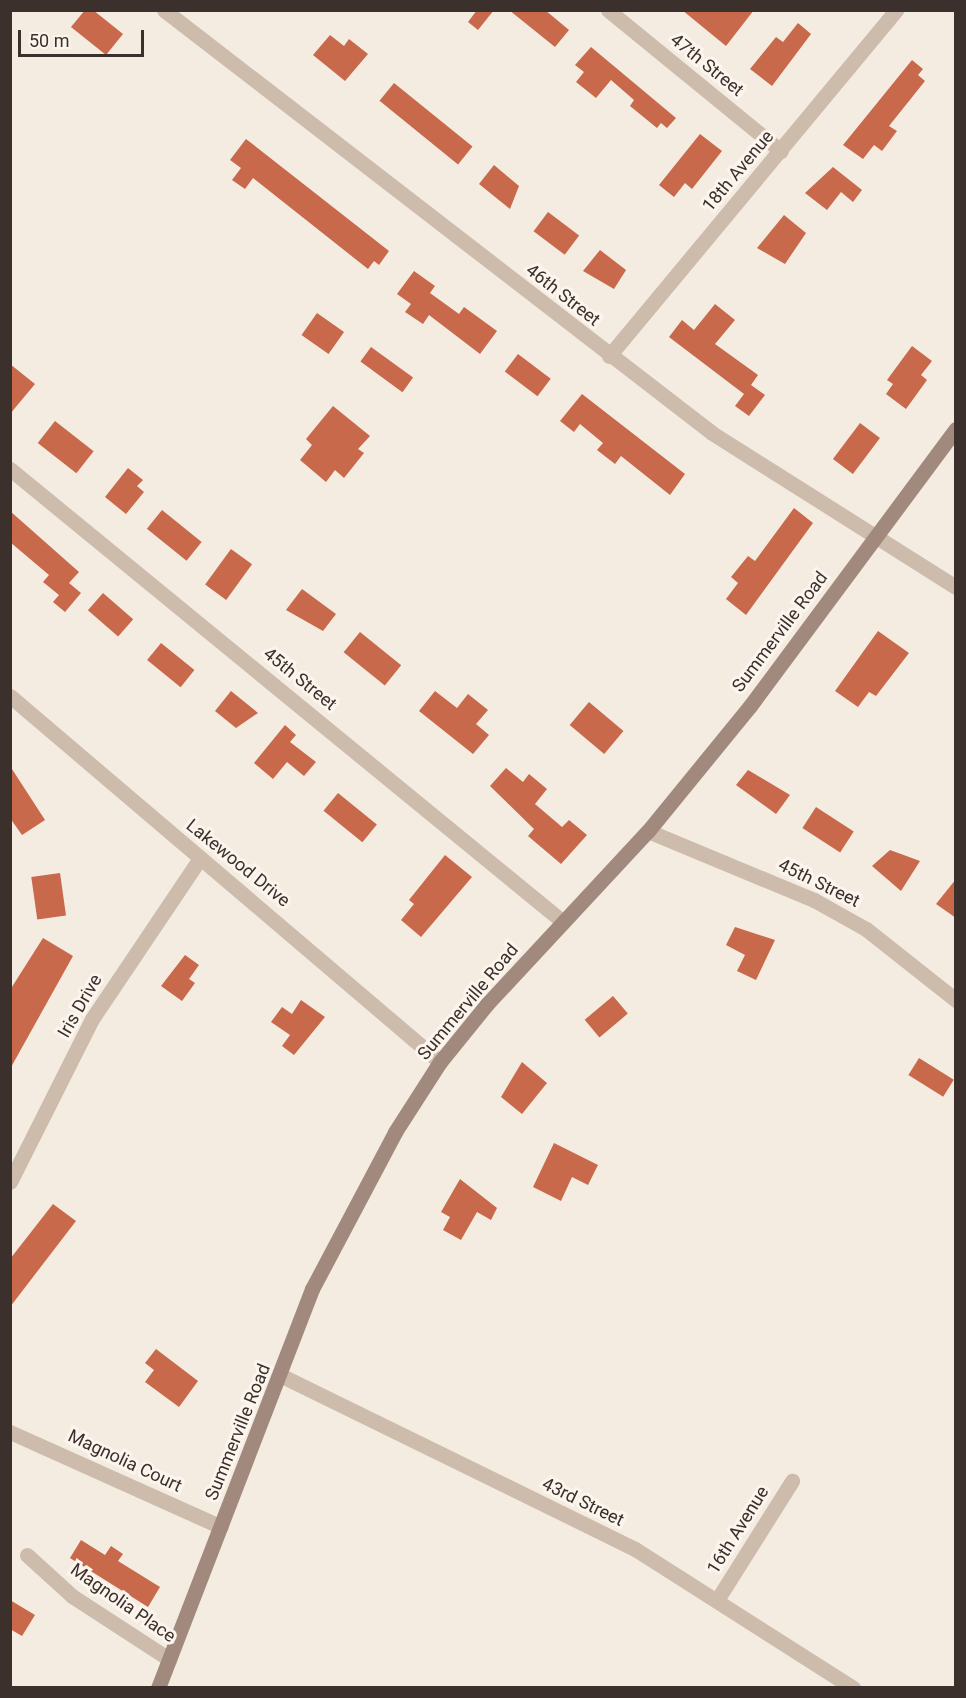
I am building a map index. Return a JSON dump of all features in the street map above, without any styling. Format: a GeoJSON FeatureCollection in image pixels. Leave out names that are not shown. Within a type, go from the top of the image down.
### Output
{"type":"FeatureCollection","features":[{"type":"Feature","properties":{"kind":"main road","name":"Summerville Road"},"geometry":{"type":"LineString","coordinates":[[158,1688],[336,1236],[440,1062],[563,922],[648,831],[878,536],[956,429]]}},
{"type":"Feature","properties":{"kind":"street","name":"46th Street"},"geometry":{"type":"LineString","coordinates":[[164,10],[609,356],[712,433],[956,587]]}},
{"type":"Feature","properties":{"kind":"street","name":"47th Street"},"geometry":{"type":"LineString","coordinates":[[608,10],[781,151]]}},
{"type":"Feature","properties":{"kind":"street","name":"18th Avenue"},"geometry":{"type":"LineString","coordinates":[[609,356],[896,10]]}},
{"type":"Feature","properties":{"kind":"street","name":"45th Street"},"geometry":{"type":"LineString","coordinates":[[10,469],[563,922]]}},
{"type":"Feature","properties":{"kind":"street","name":"Lakewood Drive"},"geometry":{"type":"LineString","coordinates":[[10,696],[440,1062]]}},
{"type":"Feature","properties":{"kind":"street","name":"45th Street"},"geometry":{"type":"LineString","coordinates":[[648,831],[814,900],[866,929],[956,1000]]}},
{"type":"Feature","properties":{"kind":"street","name":"Iris Drive"},"geometry":{"type":"LineString","coordinates":[[10,1182],[92,1019],[200,858]]}},
{"type":"Feature","properties":{"kind":"street","name":"43rd Street"},"geometry":{"type":"LineString","coordinates":[[282,1376],[635,1549],[853,1688]]}},
{"type":"Feature","properties":{"kind":"street","name":"Magnolia Court"},"geometry":{"type":"LineString","coordinates":[[10,1432],[221,1527]]}},
{"type":"Feature","properties":{"kind":"street","name":"16th Avenue"},"geometry":{"type":"LineString","coordinates":[[717,1600],[792,1481]]}},
{"type":"Feature","properties":{"kind":"street","name":"Magnolia Place"},"geometry":{"type":"LineString","coordinates":[[27,1555],[72,1596],[170,1659]]}},
{"type":"Feature","properties":{"kind":"building"},"geometry":{"type":"Polygon","coordinates":[[[85,10],[93,10],[123,34],[106,55],[71,27],[85,10]]]}},
{"type":"Feature","properties":{"kind":"building"},"geometry":{"type":"Polygon","coordinates":[[[477,10],[494,10],[478,30],[468,22],[477,10]]]}},
{"type":"Feature","properties":{"kind":"building"},"geometry":{"type":"Polygon","coordinates":[[[509,10],[545,10],[569,30],[555,47],[509,10]]]}},
{"type":"Feature","properties":{"kind":"building"},"geometry":{"type":"Polygon","coordinates":[[[682,10],[754,10],[726,46],[682,10]]]}},
{"type":"Feature","properties":{"kind":"building"},"geometry":{"type":"Polygon","coordinates":[[[798,23],[811,34],[772,86],[750,69],[776,37],[783,42],[798,23]]]}},
{"type":"Feature","properties":{"kind":"building"},"geometry":{"type":"Polygon","coordinates":[[[330,35],[344,46],[349,39],[368,54],[345,81],[313,55],[330,35]]]}},
{"type":"Feature","properties":{"kind":"building"},"geometry":{"type":"Polygon","coordinates":[[[591,47],[676,118],[667,128],[661,123],[657,128],[630,106],[634,100],[611,80],[596,98],[576,82],[584,72],[575,65],[591,47]]]}},
{"type":"Feature","properties":{"kind":"building"},"geometry":{"type":"Polygon","coordinates":[[[912,60],[923,69],[918,75],[925,81],[889,126],[897,131],[882,151],[874,145],[863,159],[843,145],[912,60]]]}},
{"type":"Feature","properties":{"kind":"building"},"geometry":{"type":"Polygon","coordinates":[[[394,83],[472,147],[458,164],[380,101],[394,83]]]}},
{"type":"Feature","properties":{"kind":"building"},"geometry":{"type":"Polygon","coordinates":[[[700,134],[722,151],[692,189],[685,183],[674,197],[659,185],[700,134]]]}},
{"type":"Feature","properties":{"kind":"building"},"geometry":{"type":"Polygon","coordinates":[[[246,139],[389,251],[379,265],[374,261],[368,269],[253,178],[245,189],[232,180],[241,168],[230,160],[246,139]]]}},
{"type":"Feature","properties":{"kind":"building"},"geometry":{"type":"Polygon","coordinates":[[[494,165],[519,186],[510,209],[479,184],[494,165]]]}},
{"type":"Feature","properties":{"kind":"building"},"geometry":{"type":"Polygon","coordinates":[[[833,167],[862,190],[853,202],[841,192],[827,210],[805,193],[833,167]]]}},
{"type":"Feature","properties":{"kind":"building"},"geometry":{"type":"Polygon","coordinates":[[[548,212],[579,235],[565,255],[534,231],[548,212]]]}},
{"type":"Feature","properties":{"kind":"building"},"geometry":{"type":"Polygon","coordinates":[[[784,215],[806,233],[785,264],[757,248],[784,215]]]}},
{"type":"Feature","properties":{"kind":"building"},"geometry":{"type":"Polygon","coordinates":[[[600,250],[626,270],[614,289],[583,271],[600,250]]]}},
{"type":"Feature","properties":{"kind":"building"},"geometry":{"type":"Polygon","coordinates":[[[414,271],[435,286],[430,293],[459,314],[464,307],[497,331],[480,354],[429,315],[423,324],[405,312],[411,304],[397,294],[414,271]]]}},
{"type":"Feature","properties":{"kind":"building"},"geometry":{"type":"Polygon","coordinates":[[[715,304],[735,320],[715,344],[758,375],[751,385],[765,395],[749,416],[735,406],[744,394],[669,337],[682,320],[694,330],[715,304]]]}},
{"type":"Feature","properties":{"kind":"building"},"geometry":{"type":"Polygon","coordinates":[[[317,313],[344,332],[329,354],[302,335],[317,313]]]}},
{"type":"Feature","properties":{"kind":"building"},"geometry":{"type":"Polygon","coordinates":[[[912,346],[932,361],[921,375],[927,380],[906,409],[886,394],[893,384],[887,380],[912,346]]]}},
{"type":"Feature","properties":{"kind":"building"},"geometry":{"type":"Polygon","coordinates":[[[371,347],[413,378],[402,392],[360,362],[371,347]]]}},
{"type":"Feature","properties":{"kind":"building"},"geometry":{"type":"Polygon","coordinates":[[[518,354],[551,379],[538,396],[505,372],[518,354]]]}},
{"type":"Feature","properties":{"kind":"building"},"geometry":{"type":"Polygon","coordinates":[[[10,364],[35,384],[10,414],[10,364]]]}},
{"type":"Feature","properties":{"kind":"building"},"geometry":{"type":"Polygon","coordinates":[[[582,394],[685,474],[670,495],[621,456],[615,464],[597,450],[603,443],[580,424],[574,432],[560,421],[582,394]]]}},
{"type":"Feature","properties":{"kind":"building"},"geometry":{"type":"Polygon","coordinates":[[[333,406],[370,436],[358,449],[364,453],[344,478],[335,470],[326,482],[300,460],[312,445],[306,439],[333,406]]]}},
{"type":"Feature","properties":{"kind":"building"},"geometry":{"type":"Polygon","coordinates":[[[55,421],[94,451],[76,473],[38,443],[55,421]]]}},
{"type":"Feature","properties":{"kind":"building"},"geometry":{"type":"Polygon","coordinates":[[[860,423],[880,438],[853,474],[833,459],[860,423]]]}},
{"type":"Feature","properties":{"kind":"building"},"geometry":{"type":"Polygon","coordinates":[[[128,468],[143,480],[137,486],[144,492],[126,514],[105,497],[128,468]]]}},
{"type":"Feature","properties":{"kind":"building"},"geometry":{"type":"Polygon","coordinates":[[[794,508],[813,523],[746,615],[726,599],[738,583],[731,577],[748,556],[755,561],[794,508]]]}},
{"type":"Feature","properties":{"kind":"building"},"geometry":{"type":"Polygon","coordinates":[[[162,510],[202,542],[187,561],[147,529],[162,510]]]}},
{"type":"Feature","properties":{"kind":"building"},"geometry":{"type":"Polygon","coordinates":[[[10,511],[79,572],[69,583],[81,593],[65,612],[53,602],[59,595],[43,582],[49,575],[10,542],[10,511]]]}},
{"type":"Feature","properties":{"kind":"building"},"geometry":{"type":"Polygon","coordinates":[[[231,549],[252,564],[226,600],[205,585],[231,549]]]}},
{"type":"Feature","properties":{"kind":"building"},"geometry":{"type":"Polygon","coordinates":[[[302,589],[336,614],[323,631],[286,610],[302,589]]]}},
{"type":"Feature","properties":{"kind":"building"},"geometry":{"type":"Polygon","coordinates":[[[103,593],[133,619],[118,637],[88,610],[103,593]]]}},
{"type":"Feature","properties":{"kind":"building"},"geometry":{"type":"Polygon","coordinates":[[[878,631],[909,653],[876,696],[869,692],[858,707],[835,691],[878,631]]]}},
{"type":"Feature","properties":{"kind":"building"},"geometry":{"type":"Polygon","coordinates":[[[360,632],[401,665],[385,686],[344,652],[360,632]]]}},
{"type":"Feature","properties":{"kind":"building"},"geometry":{"type":"Polygon","coordinates":[[[161,643],[194,670],[181,687],[147,660],[161,643]]]}},
{"type":"Feature","properties":{"kind":"building"},"geometry":{"type":"Polygon","coordinates":[[[231,691],[258,713],[236,728],[215,711],[231,691]]]}},
{"type":"Feature","properties":{"kind":"building"},"geometry":{"type":"Polygon","coordinates":[[[435,691],[457,708],[468,694],[488,710],[476,724],[489,735],[473,754],[419,711],[435,691]]]}},
{"type":"Feature","properties":{"kind":"building"},"geometry":{"type":"Polygon","coordinates":[[[589,702],[623,731],[604,754],[570,725],[589,702]]]}},
{"type":"Feature","properties":{"kind":"building"},"geometry":{"type":"Polygon","coordinates":[[[285,725],[296,735],[290,742],[316,762],[304,776],[287,762],[273,779],[254,763],[285,725]]]}},
{"type":"Feature","properties":{"kind":"building"},"geometry":{"type":"Polygon","coordinates":[[[10,766],[45,820],[22,835],[10,818],[10,766]]]}},
{"type":"Feature","properties":{"kind":"building"},"geometry":{"type":"Polygon","coordinates":[[[506,768],[523,782],[529,774],[547,789],[535,804],[562,827],[569,820],[587,835],[561,864],[528,836],[534,829],[490,786],[506,768]]]}},
{"type":"Feature","properties":{"kind":"building"},"geometry":{"type":"Polygon","coordinates":[[[748,770],[790,795],[776,814],[736,785],[748,770]]]}},
{"type":"Feature","properties":{"kind":"building"},"geometry":{"type":"Polygon","coordinates":[[[338,793],[377,824],[362,842],[324,811],[338,793]]]}},
{"type":"Feature","properties":{"kind":"building"},"geometry":{"type":"Polygon","coordinates":[[[816,807],[854,832],[840,852],[802,828],[816,807]]]}},
{"type":"Feature","properties":{"kind":"building"},"geometry":{"type":"Polygon","coordinates":[[[890,850],[920,861],[901,891],[872,866],[890,850]]]}},
{"type":"Feature","properties":{"kind":"building"},"geometry":{"type":"Polygon","coordinates":[[[445,855],[472,877],[421,937],[401,920],[414,904],[409,900],[445,855]]]}},
{"type":"Feature","properties":{"kind":"building"},"geometry":{"type":"Polygon","coordinates":[[[60,873],[66,916],[37,920],[31,877],[60,873]]]}},
{"type":"Feature","properties":{"kind":"building"},"geometry":{"type":"Polygon","coordinates":[[[956,879],[956,918],[936,904],[956,879]]]}},
{"type":"Feature","properties":{"kind":"building"},"geometry":{"type":"Polygon","coordinates":[[[735,927],[775,940],[756,980],[737,971],[745,955],[726,945],[735,927]]]}},
{"type":"Feature","properties":{"kind":"building"},"geometry":{"type":"Polygon","coordinates":[[[43,938],[73,956],[10,1069],[10,990],[43,938]]]}},
{"type":"Feature","properties":{"kind":"building"},"geometry":{"type":"Polygon","coordinates":[[[185,955],[199,965],[189,979],[195,983],[182,1001],[161,986],[185,955]]]}},
{"type":"Feature","properties":{"kind":"building"},"geometry":{"type":"Polygon","coordinates":[[[613,996],[628,1014],[599,1037],[585,1020],[613,996]]]}},
{"type":"Feature","properties":{"kind":"building"},"geometry":{"type":"Polygon","coordinates":[[[301,1000],[325,1017],[294,1055],[282,1046],[290,1035],[271,1022],[282,1007],[292,1014],[301,1000]]]}},
{"type":"Feature","properties":{"kind":"building"},"geometry":{"type":"Polygon","coordinates":[[[919,1058],[954,1080],[943,1097],[908,1075],[919,1058]]]}},
{"type":"Feature","properties":{"kind":"building"},"geometry":{"type":"Polygon","coordinates":[[[522,1062],[547,1083],[522,1114],[501,1097],[522,1062]]]}},
{"type":"Feature","properties":{"kind":"building"},"geometry":{"type":"Polygon","coordinates":[[[554,1143],[598,1165],[588,1185],[572,1177],[561,1201],[533,1187],[554,1143]]]}},
{"type":"Feature","properties":{"kind":"building"},"geometry":{"type":"Polygon","coordinates":[[[460,1179],[497,1208],[491,1220],[477,1212],[461,1240],[443,1230],[450,1217],[441,1212],[460,1179]]]}},
{"type":"Feature","properties":{"kind":"building"},"geometry":{"type":"Polygon","coordinates":[[[53,1204],[76,1221],[10,1307],[10,1259],[53,1204]]]}},
{"type":"Feature","properties":{"kind":"building"},"geometry":{"type":"Polygon","coordinates":[[[156,1349],[198,1381],[179,1407],[145,1382],[154,1370],[145,1363],[156,1349]]]}},
{"type":"Feature","properties":{"kind":"building"},"geometry":{"type":"Polygon","coordinates":[[[81,1540],[105,1555],[111,1546],[123,1554],[118,1561],[160,1587],[148,1607],[70,1558],[81,1540]]]}},
{"type":"Feature","properties":{"kind":"building"},"geometry":{"type":"Polygon","coordinates":[[[10,1600],[35,1615],[22,1636],[10,1629],[10,1600]]]}}]}
